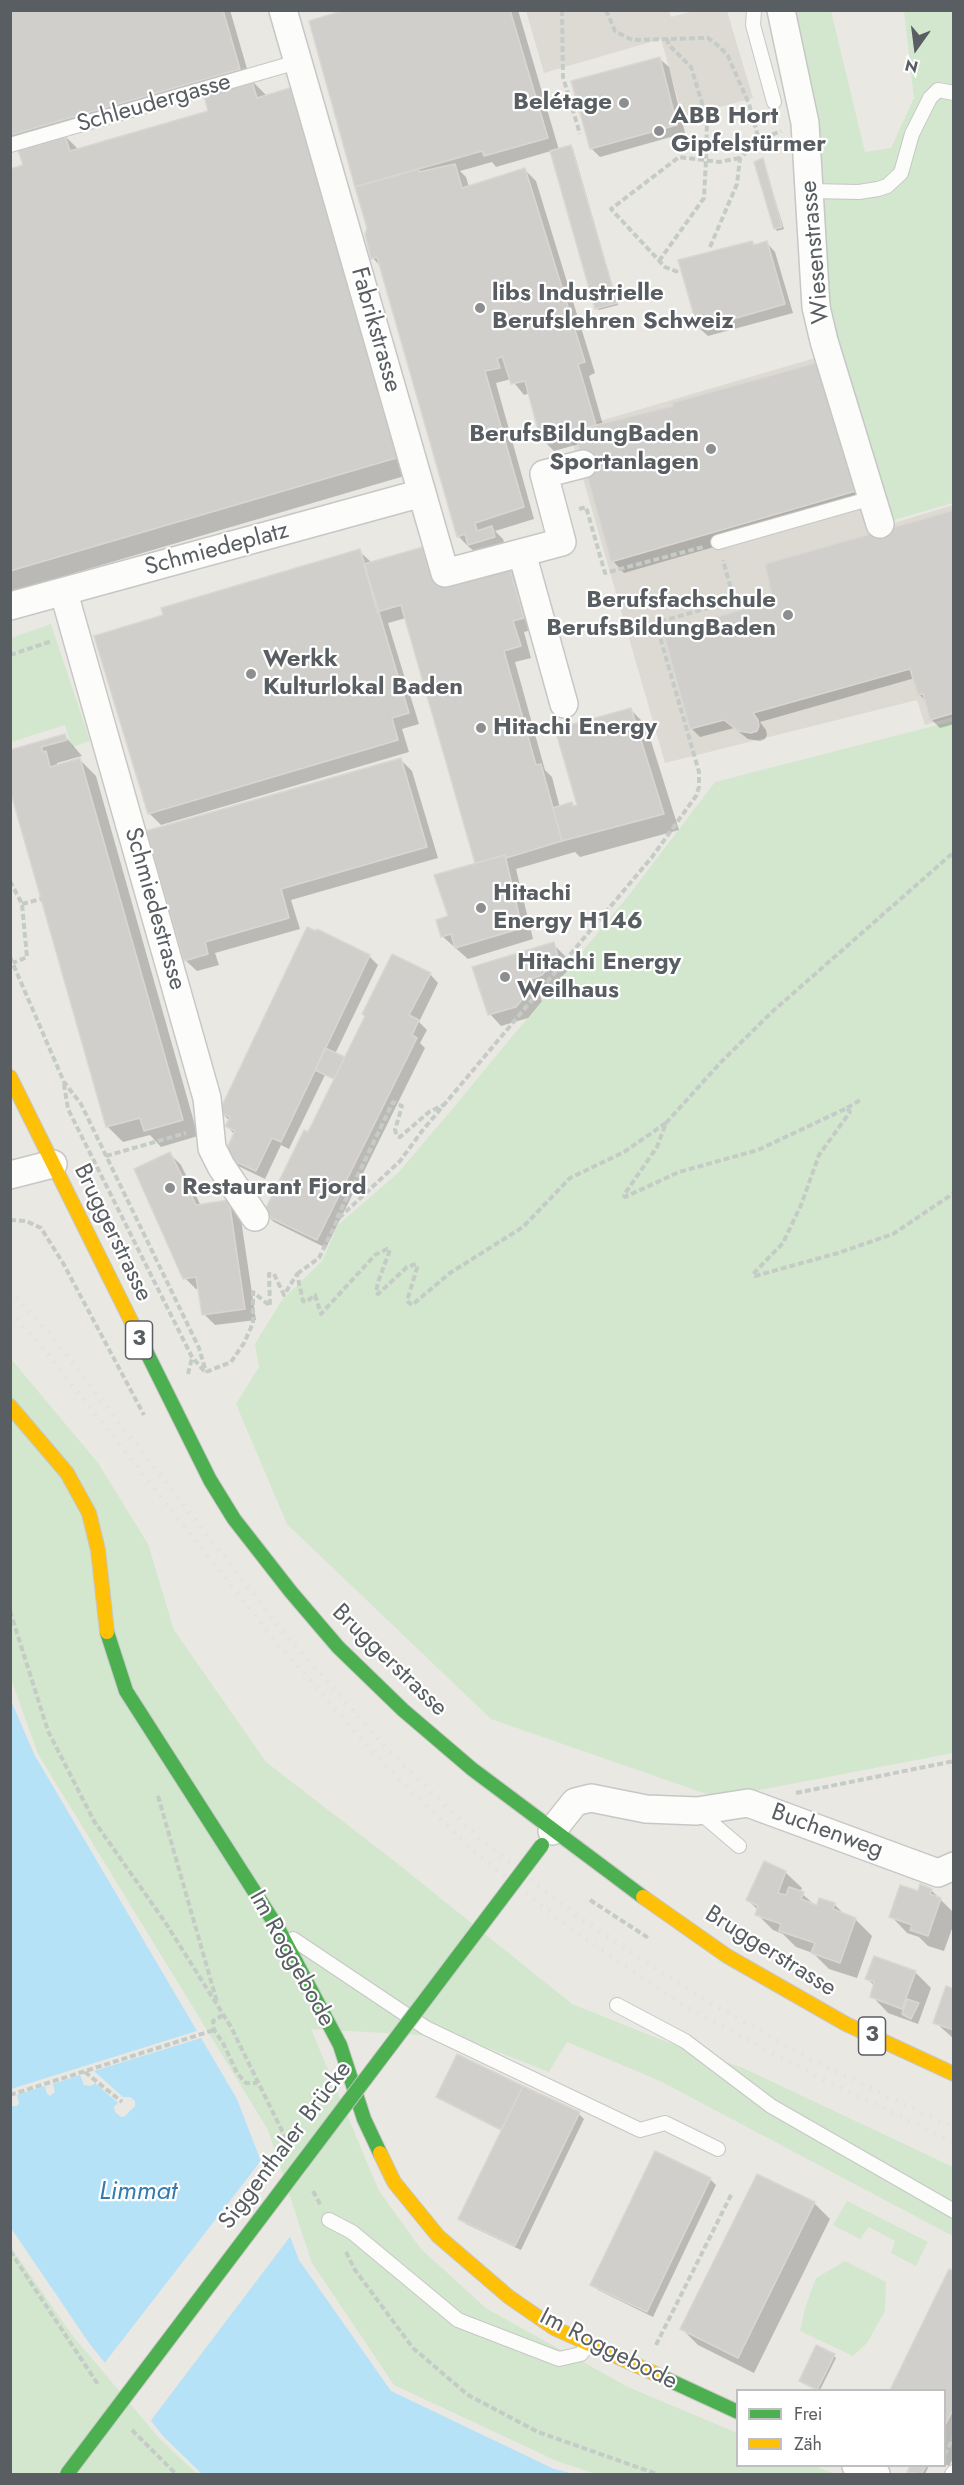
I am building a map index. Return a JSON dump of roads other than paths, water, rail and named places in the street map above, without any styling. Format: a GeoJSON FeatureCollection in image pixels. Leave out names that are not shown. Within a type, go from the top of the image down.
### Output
{"type":"FeatureCollection","features":[{"type":"Feature","properties":{"kind":"main road","name":"Bruggerstrasse"},"geometry":{"type":"LineString","coordinates":[[10,1077],[210,1480],[234,1519],[338,1647],[413,1719],[547,1838],[727,1956],[792,1995],[846,2024],[954,2074]]}},
{"type":"Feature","properties":{"kind":"main road","name":"Im Roggebode"},"geometry":{"type":"LineString","coordinates":[[10,1406],[66,1473],[89,1513],[98,1550],[106,1628],[126,1691],[279,1930],[339,2045],[364,2119],[394,2182],[438,2236],[509,2297],[554,2328],[736,2411]]}},
{"type":"Feature","properties":{"kind":"main road","name":"Siggenthaler Brücke"},"geometry":{"type":"LineString","coordinates":[[67,2475],[547,1838]]}},
{"type":"Feature","properties":{"kind":"street","name":"Fabrikstrasse"},"geometry":{"type":"LineString","coordinates":[[283,10],[445,573],[562,542],[544,474],[583,464]]}},
{"type":"Feature","properties":{"kind":"street","name":"Wiesenstrasse"},"geometry":{"type":"LineString","coordinates":[[781,10],[805,123],[816,307],[824,341],[880,524]]}},
{"type":"Feature","properties":{"kind":"street","name":"Schmiedeplatz"},"geometry":{"type":"LineString","coordinates":[[10,606],[422,494]]}},
{"type":"Feature","properties":{"kind":"street"},"geometry":{"type":"LineString","coordinates":[[522,553],[564,704]]}},
{"type":"Feature","properties":{"kind":"street","name":"Schmiedestrasse"},"geometry":{"type":"LineString","coordinates":[[64,593],[207,1098],[214,1154],[255,1217]]}},
{"type":"Feature","properties":{"kind":"street"},"geometry":{"type":"LineString","coordinates":[[10,1175],[52,1164]]}},
{"type":"Feature","properties":{"kind":"street","name":"Buchenweg"},"geometry":{"type":"LineString","coordinates":[[547,1838],[575,1802],[591,1798],[646,1809],[698,1811],[748,1803],[938,1873],[954,1866]]}},
{"type":"Feature","properties":{"kind":"street"},"geometry":{"type":"LineString","coordinates":[[858,2467],[876,2475]]}},
{"type":"Feature","properties":{"kind":"lane"},"geometry":{"type":"LineString","coordinates":[[754,10],[753,25],[774,102]]}},
{"type":"Feature","properties":{"kind":"lane","name":"Schleudergasse"},"geometry":{"type":"LineString","coordinates":[[10,145],[297,62]]}},
{"type":"Feature","properties":{"kind":"lane"},"geometry":{"type":"LineString","coordinates":[[810,192],[859,192],[887,186],[901,173],[912,134],[930,98],[938,90],[954,93]]}},
{"type":"Feature","properties":{"kind":"lane"},"geometry":{"type":"LineString","coordinates":[[718,542],[872,498]]}},
{"type":"Feature","properties":{"kind":"lane","name":"Buchenweg"},"geometry":{"type":"LineString","coordinates":[[698,1811],[738,1846]]}},
{"type":"Feature","properties":{"kind":"lane"},"geometry":{"type":"LineString","coordinates":[[279,1930],[426,2028],[640,2130],[665,2123],[718,2148]]}},
{"type":"Feature","properties":{"kind":"lane"},"geometry":{"type":"LineString","coordinates":[[617,2005],[685,2041],[771,2106],[954,2211]]}},
{"type":"Feature","properties":{"kind":"lane"},"geometry":{"type":"LineString","coordinates":[[328,2220],[352,2232],[458,2320],[559,2359],[581,2354],[588,2344]]}},
{"type":"Feature","properties":{"kind":"water","name":"Limmat"},"geometry":{"type":"Polygon","coordinates":[[[10,1698],[34,1754],[237,2099],[299,2260],[391,2391],[554,2469],[574,2474],[202,2474],[163,2436],[89,2343],[11,2228],[10,1698]]]}},
{"type":"Feature","properties":{"kind":"railway"},"geometry":{"type":"LineString","coordinates":[[10,1290],[54,1339],[284,1633],[391,1753],[479,1838],[577,1916],[695,1994],[816,2062],[954,2128]]}},
{"type":"Feature","properties":{"kind":"railway"},"geometry":{"type":"LineString","coordinates":[[10,1312],[43,1348],[276,1642],[380,1760],[470,1848],[570,1928],[687,2007],[810,2073],[954,2142]]}},
{"type":"Feature","properties":{"kind":"place","name":"Belétage"},"geometry":{"type":"Point","coordinates":[624,103]}},
{"type":"Feature","properties":{"kind":"place","name":"ABB Hort Gipfelstürmer"},"geometry":{"type":"Point","coordinates":[659,131]}},
{"type":"Feature","properties":{"kind":"place","name":"libs Industrielle Berufslehren Schweiz"},"geometry":{"type":"Point","coordinates":[480,308]}},
{"type":"Feature","properties":{"kind":"place","name":"BerufsBildungBaden Sportanlagen"},"geometry":{"type":"Point","coordinates":[711,449]}},
{"type":"Feature","properties":{"kind":"place","name":"Berufsfachschule BerufsBildungBaden"},"geometry":{"type":"Point","coordinates":[788,615]}},
{"type":"Feature","properties":{"kind":"place","name":"Werkk Kulturlokal Baden"},"geometry":{"type":"Point","coordinates":[251,674]}},
{"type":"Feature","properties":{"kind":"place","name":"Hitachi Energy"},"geometry":{"type":"Point","coordinates":[481,728]}},
{"type":"Feature","properties":{"kind":"place","name":"Hitachi Energy H146"},"geometry":{"type":"Point","coordinates":[481,908]}},
{"type":"Feature","properties":{"kind":"place","name":"Hitachi Energy Weilhaus"},"geometry":{"type":"Point","coordinates":[505,977]}},
{"type":"Feature","properties":{"kind":"place","name":"Restaurant Fjord"},"geometry":{"type":"Point","coordinates":[170,1188]}}]}
